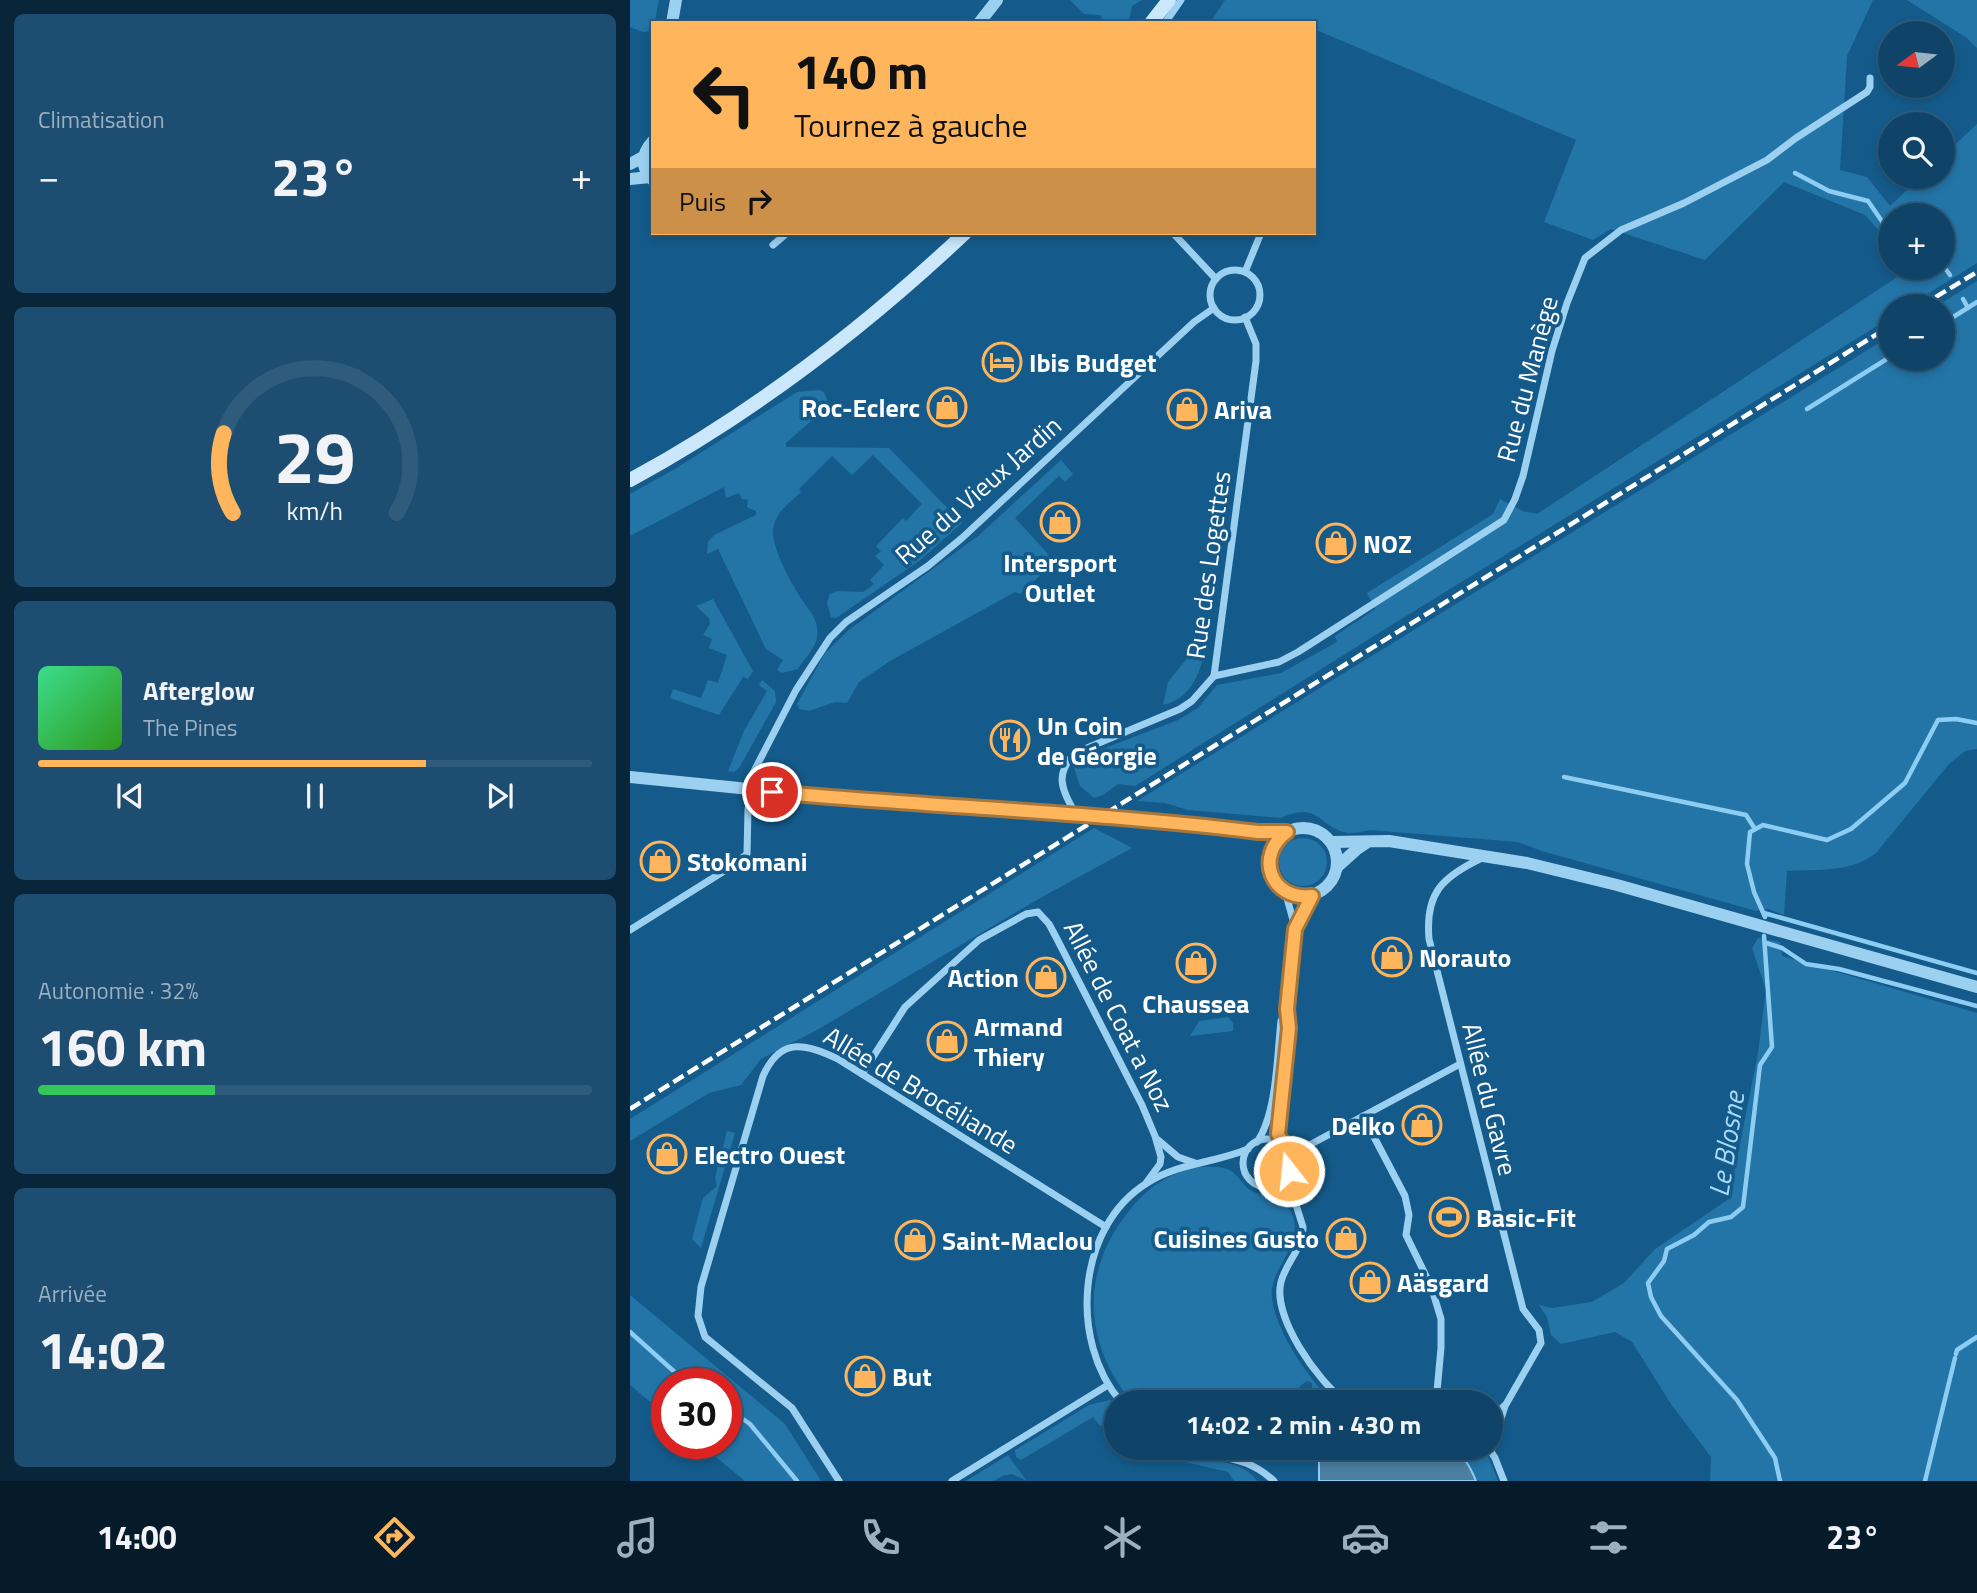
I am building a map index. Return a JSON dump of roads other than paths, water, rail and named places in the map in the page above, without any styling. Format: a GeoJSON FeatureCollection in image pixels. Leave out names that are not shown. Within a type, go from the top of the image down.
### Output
{"type":"FeatureCollection","features":[{"type":"Feature","properties":{"kind":"main road"},"geometry":{"type":"LineString","coordinates":[[1153,21],[1169,0]]}},
{"type":"Feature","properties":{"kind":"main road"},"geometry":{"type":"LineString","coordinates":[[630,480],[746,409],[831,348],[963,235]]}},
{"type":"Feature","properties":{"kind":"street"},"geometry":{"type":"LineString","coordinates":[[673,21],[676,0]]}},
{"type":"Feature","properties":{"kind":"street"},"geometry":{"type":"LineString","coordinates":[[1166,21],[1181,0]]}},
{"type":"Feature","properties":{"kind":"street"},"geometry":{"type":"LineString","coordinates":[[981,21],[995,2]]}},
{"type":"Feature","properties":{"kind":"street","name":"Rue du Manège"},"geometry":{"type":"LineString","coordinates":[[1214,676],[1279,662],[1298,652],[1504,520],[1523,476],[1552,351],[1567,303],[1586,258],[1621,230],[1684,203],[1767,160],[1867,92],[1870,78]]}},
{"type":"Feature","properties":{"kind":"street"},"geometry":{"type":"LineString","coordinates":[[630,164],[643,156],[651,144]]}},
{"type":"Feature","properties":{"kind":"street"},"geometry":{"type":"LineString","coordinates":[[643,156],[645,171],[651,178]]}},
{"type":"Feature","properties":{"kind":"street"},"geometry":{"type":"LineString","coordinates":[[630,179],[651,178]]}},
{"type":"Feature","properties":{"kind":"street"},"geometry":{"type":"LineString","coordinates":[[773,245],[785,235]]}},
{"type":"Feature","properties":{"kind":"street"},"geometry":{"type":"LineString","coordinates":[[1174,235],[1216,279]]}},
{"type":"Feature","properties":{"kind":"street"},"geometry":{"type":"LineString","coordinates":[[1245,272],[1260,235]]}},
{"type":"Feature","properties":{"kind":"street"},"geometry":{"type":"LineString","coordinates":[[1229,270],[1245,272],[1255,279],[1260,291],[1258,304],[1245,317],[1228,318],[1214,308],[1210,296],[1216,279],[1229,270]]}},
{"type":"Feature","properties":{"kind":"street","name":"Rue du Vieux Jardin"},"geometry":{"type":"LineString","coordinates":[[630,930],[747,854],[752,775],[796,690],[831,638],[846,622],[928,566],[962,538],[1194,322],[1214,308]]}},
{"type":"Feature","properties":{"kind":"street","name":"Rue des Logettes"},"geometry":{"type":"LineString","coordinates":[[1074,813],[1063,790],[1062,773],[1075,753],[1181,709],[1192,701],[1214,676],[1256,361],[1256,344],[1245,317]]}},
{"type":"Feature","properties":{"kind":"street"},"geometry":{"type":"LineString","coordinates":[[630,777],[750,790],[1074,813],[1247,830],[1314,830],[1331,842],[1336,854],[1337,867],[1331,882],[1312,896],[1298,896],[1285,891]]}},
{"type":"Feature","properties":{"kind":"street"},"geometry":{"type":"LineString","coordinates":[[1247,830],[1270,856]]}},
{"type":"Feature","properties":{"kind":"street"},"geometry":{"type":"LineString","coordinates":[[1248,1149],[1243,1167],[1253,1183],[1272,1187],[1287,1176],[1289,1156],[1278,1134],[1278,1122],[1289,1028],[1287,1009],[1295,929],[1285,891],[1272,876],[1270,856],[1276,842],[1287,832]]}},
{"type":"Feature","properties":{"kind":"street"},"geometry":{"type":"LineString","coordinates":[[1331,842],[1389,841],[1527,863],[1617,885],[1977,987]]}},
{"type":"Feature","properties":{"kind":"street"},"geometry":{"type":"LineString","coordinates":[[1337,867],[1369,842]]}},
{"type":"Feature","properties":{"kind":"street","name":"Allée du Gavre"},"geometry":{"type":"LineString","coordinates":[[1485,856],[1448,876],[1439,886],[1428,913],[1429,939],[1523,1310],[1539,1330],[1541,1343],[1503,1411]]}},
{"type":"Feature","properties":{"kind":"street"},"geometry":{"type":"LineString","coordinates":[[1295,929],[1312,896]]}},
{"type":"Feature","properties":{"kind":"street","name":"Allée de Coat a Noz"},"geometry":{"type":"LineString","coordinates":[[862,1074],[898,1016],[923,990],[984,937],[1026,914],[1038,912],[1049,923],[1142,1105],[1155,1136],[1161,1157],[1160,1164],[1146,1183]]}},
{"type":"Feature","properties":{"kind":"street"},"geometry":{"type":"LineString","coordinates":[[1112,1390],[1090,1339],[1086,1295],[1094,1257],[1106,1227],[1134,1192],[1146,1183],[1177,1168],[1248,1149],[1256,1142],[1263,1132],[1271,1101],[1281,1021],[1287,1009]]}},
{"type":"Feature","properties":{"kind":"street","name":"Allée de Brocéliande"},"geometry":{"type":"LineString","coordinates":[[839,1481],[792,1408],[705,1337],[698,1316],[701,1287],[762,1076],[769,1061],[792,1047],[809,1046],[862,1074],[1106,1227]]}},
{"type":"Feature","properties":{"kind":"street"},"geometry":{"type":"LineString","coordinates":[[1289,1156],[1460,1064]]}},
{"type":"Feature","properties":{"kind":"street"},"geometry":{"type":"LineString","coordinates":[[1363,1116],[1405,1196],[1409,1215],[1406,1235],[1431,1286],[1441,1319],[1437,1390]]}},
{"type":"Feature","properties":{"kind":"street","name":"Allée de Coat a Noz"},"geometry":{"type":"LineString","coordinates":[[1155,1136],[1178,1157],[1196,1163]]}},
{"type":"Feature","properties":{"kind":"street"},"geometry":{"type":"LineString","coordinates":[[1256,1142],[1268,1140],[1283,1146]]}},
{"type":"Feature","properties":{"kind":"street"},"geometry":{"type":"LineString","coordinates":[[1287,1176],[1303,1235],[1283,1274],[1280,1286],[1281,1307],[1296,1340],[1331,1390]]}},
{"type":"Feature","properties":{"kind":"street"},"geometry":{"type":"LineString","coordinates":[[952,1481],[1108,1385]]}},
{"type":"Feature","properties":{"kind":"street"},"geometry":{"type":"LineString","coordinates":[[1242,1460],[1255,1466],[1273,1481]]}},
{"type":"Feature","properties":{"kind":"street"},"geometry":{"type":"LineString","coordinates":[[1494,1460],[1504,1481]]}},
{"type":"Feature","properties":{"kind":"waterway"},"geometry":{"type":"LineString","coordinates":[[1795,173],[1829,191],[1868,201],[1878,216]]}},
{"type":"Feature","properties":{"kind":"waterway"},"geometry":{"type":"LineString","coordinates":[[1963,299],[1968,308]]}},
{"type":"Feature","properties":{"kind":"waterway"},"geometry":{"type":"LineString","coordinates":[[1955,316],[1977,302]]}},
{"type":"Feature","properties":{"kind":"waterway"},"geometry":{"type":"LineString","coordinates":[[1807,409],[1878,365]]}},
{"type":"Feature","properties":{"kind":"waterway","name":"Le Blosne"},"geometry":{"type":"LineString","coordinates":[[1765,917],[1754,892],[1747,864],[1750,832],[1763,825],[1827,840],[1851,829],[1905,783],[1938,720],[1956,719],[1977,723]]}},
{"type":"Feature","properties":{"kind":"waterway"},"geometry":{"type":"LineString","coordinates":[[1564,777],[1746,815],[1755,829]]}},
{"type":"Feature","properties":{"kind":"waterway"},"geometry":{"type":"LineString","coordinates":[[1764,913],[1977,973]]}},
{"type":"Feature","properties":{"kind":"waterway","name":"Le Blosne"},"geometry":{"type":"LineString","coordinates":[[1764,936],[1772,1047],[1760,1065],[1743,1207],[1731,1217],[1709,1222],[1694,1235],[1667,1249],[1664,1261],[1648,1283],[1651,1297],[1661,1316],[1737,1400],[1775,1458],[1780,1481]]}},
{"type":"Feature","properties":{"kind":"waterway"},"geometry":{"type":"LineString","coordinates":[[1766,943],[1782,948],[1806,964],[1839,969],[1977,1006]]}},
{"type":"Feature","properties":{"kind":"waterway"},"geometry":{"type":"LineString","coordinates":[[630,1332],[670,1368]]}},
{"type":"Feature","properties":{"kind":"waterway"},"geometry":{"type":"LineString","coordinates":[[1956,1354],[1957,1350],[1977,1337]]}},
{"type":"Feature","properties":{"kind":"waterway"},"geometry":{"type":"LineString","coordinates":[[1925,1481],[1955,1358]]}},
{"type":"Feature","properties":{"kind":"waterway"},"geometry":{"type":"LineString","coordinates":[[742,1418],[750,1424],[797,1481]]}},
{"type":"Feature","properties":{"kind":"railway"},"geometry":{"type":"LineString","coordinates":[[1941,294],[1977,272]]}},
{"type":"Feature","properties":{"kind":"railway"},"geometry":{"type":"LineString","coordinates":[[630,1109],[1878,333]]}},
{"type":"Feature","properties":{"kind":"place","name":"Ibis Budget"},"geometry":{"type":"Point","coordinates":[1002,362]}},
{"type":"Feature","properties":{"kind":"place","name":"Roc-Eclerc"},"geometry":{"type":"Point","coordinates":[947,407]}},
{"type":"Feature","properties":{"kind":"place","name":"Ariva"},"geometry":{"type":"Point","coordinates":[1187,409]}},
{"type":"Feature","properties":{"kind":"place","name":"Intersport Outlet"},"geometry":{"type":"Point","coordinates":[1060,522]}},
{"type":"Feature","properties":{"kind":"place","name":"NOZ"},"geometry":{"type":"Point","coordinates":[1336,543]}},
{"type":"Feature","properties":{"kind":"place","name":"Un Coin de Géorgie"},"geometry":{"type":"Point","coordinates":[1010,740]}},
{"type":"Feature","properties":{"kind":"place","name":"Stokomani"},"geometry":{"type":"Point","coordinates":[660,861]}},
{"type":"Feature","properties":{"kind":"place","name":"Norauto"},"geometry":{"type":"Point","coordinates":[1392,957]}},
{"type":"Feature","properties":{"kind":"place","name":"Chaussea"},"geometry":{"type":"Point","coordinates":[1196,963]}},
{"type":"Feature","properties":{"kind":"place","name":"Action"},"geometry":{"type":"Point","coordinates":[1046,977]}},
{"type":"Feature","properties":{"kind":"place","name":"Armand Thiery"},"geometry":{"type":"Point","coordinates":[947,1041]}},
{"type":"Feature","properties":{"kind":"place","name":"Delko"},"geometry":{"type":"Point","coordinates":[1422,1125]}},
{"type":"Feature","properties":{"kind":"place","name":"Electro Ouest"},"geometry":{"type":"Point","coordinates":[667,1154]}},
{"type":"Feature","properties":{"kind":"place","name":"Basic-Fit"},"geometry":{"type":"Point","coordinates":[1449,1217]}},
{"type":"Feature","properties":{"kind":"place","name":"Cuisines Gusto"},"geometry":{"type":"Point","coordinates":[1346,1238]}},
{"type":"Feature","properties":{"kind":"place","name":"Saint-Maclou"},"geometry":{"type":"Point","coordinates":[915,1240]}},
{"type":"Feature","properties":{"kind":"place","name":"Aäsgard"},"geometry":{"type":"Point","coordinates":[1370,1282]}},
{"type":"Feature","properties":{"kind":"place","name":"But"},"geometry":{"type":"Point","coordinates":[865,1376]}}]}
